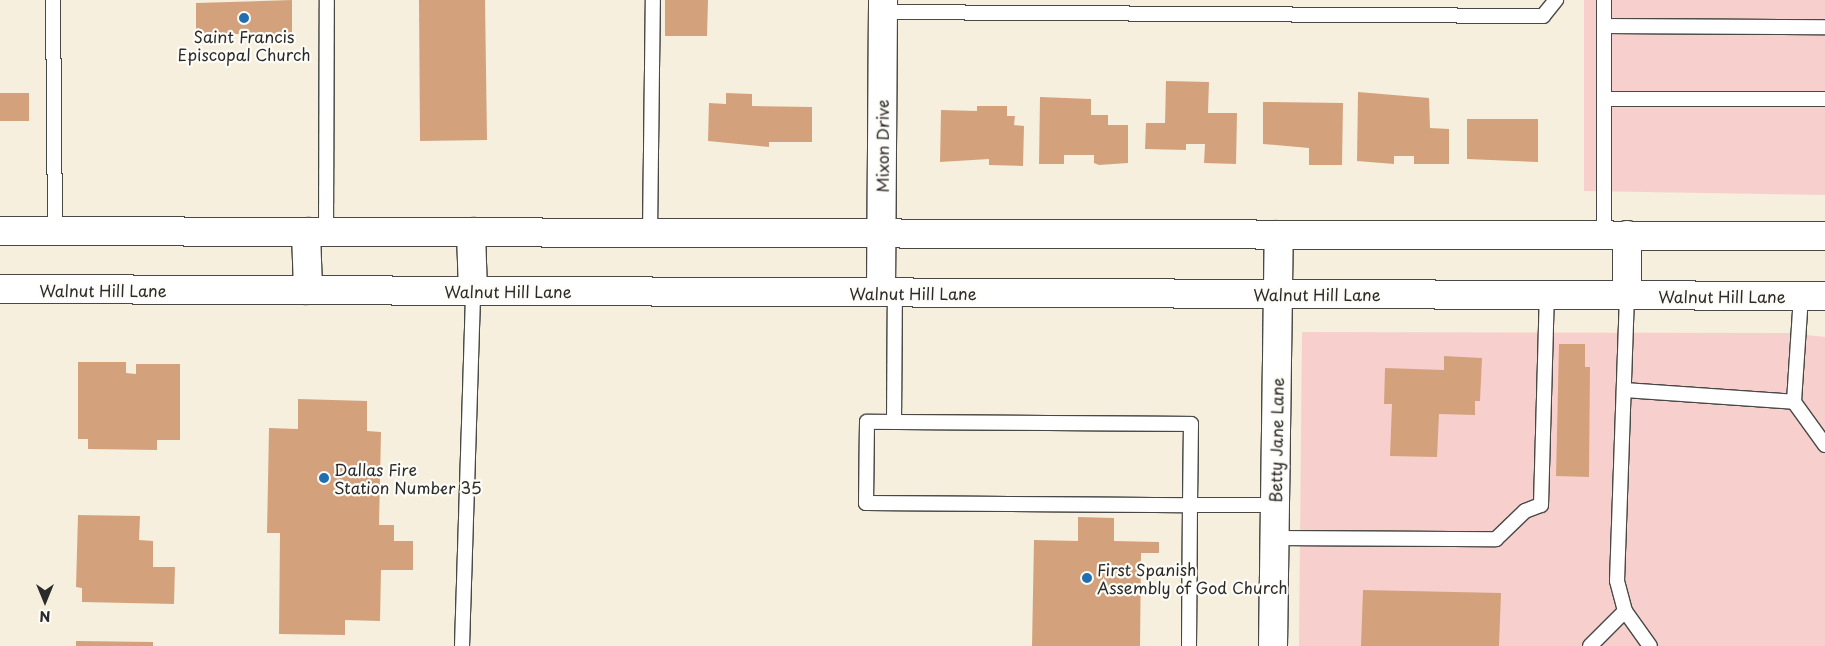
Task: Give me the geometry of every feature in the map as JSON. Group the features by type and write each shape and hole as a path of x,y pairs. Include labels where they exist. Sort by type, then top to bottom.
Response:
{"main road":[{"name":"Mixon Drive","path":"883,6 882,234 888,292"},
{"path":"0,231 1825,236"},
{"path":"308,290 316,232"},
{"path":"471,232 473,291"},
{"name":"Betty Jane Lane","path":"1274,646 1279,234"},
{"path":"1615,236 1627,295"},
{"name":"Walnut Hill Lane","path":"0,289 1813,296"}],"lane":[{"path":"53,0 55,231"},
{"path":"316,232 327,0"},
{"path":"650,232 653,0"},
{"path":"883,6 1543,16 1556,0"},
{"path":"1604,0 1604,99 1615,236"},
{"path":"1604,26 1825,27"},
{"path":"1604,99 1825,99"},
{"path":"462,646 473,291"},
{"path":"888,292 894,422"},
{"path":"1275,538 1496,539 1525,511 1541,505 1547,295"},
{"path":"1627,295 1617,581 1625,611 1650,646"},
{"path":"1813,296 1794,402 1825,445"},
{"path":"1624,390 1794,402"},
{"path":"1189,646 1190,505 1190,424 867,422 866,503 1190,505 1275,505"},
{"path":"1590,646 1625,611"}],"shaded area":[{"path":"1584,0 1825,0 1825,195 1584,191"},
{"path":"1302,332 1789,333 1825,337 1825,646 1299,646"}],"building":[{"name":"Saint Francis Episcopal Church","path":"292,0 292,34 196,34 196,3"},
{"path":"419,0 485,0 487,140 420,141"},
{"path":"665,0 708,0 707,36 665,36"},
{"path":"1166,81 1209,82 1208,113 1237,113 1236,164 1204,163 1205,144 1186,144 1186,150 1145,149 1146,123 1165,123"},
{"path":"1358,92 1429,98 1430,128 1449,129 1449,164 1414,164 1414,156 1394,156 1394,164 1357,161"},
{"path":"0,93 29,93 29,121 0,121"},
{"path":"726,93 752,94 752,106 812,107 812,142 769,142 769,147 708,141 709,103 726,104"},
{"path":"1040,97 1091,99 1091,115 1108,115 1108,125 1128,125 1128,163 1099,165 1094,163 1094,155 1064,155 1064,164 1039,164"},
{"path":"1263,102 1343,103 1342,165 1309,165 1309,148 1263,144"},
{"path":"977,106 1007,106 1007,116 1015,116 1014,125 1024,126 1023,166 989,165 989,159 940,162 941,110 977,111"},
{"path":"1467,119 1538,119 1538,162 1467,159"},
{"path":"1559,344 1585,344 1585,367 1590,367 1589,477 1556,476"},
{"path":"1444,356 1482,358 1480,401 1475,401 1475,415 1439,414 1437,457 1390,456 1392,404 1384,404 1385,368 1444,370"},
{"path":"78,362 126,362 126,373 136,374 136,364 180,364 180,440 157,440 157,450 88,449 88,439 78,439"},
{"name":"Dallas Fire Station Number 35","path":"298,399 367,401 367,431 381,432 379,525 394,525 394,541 413,541 413,570 381,570 380,621 345,620 345,635 279,634 280,533 267,533 269,428 298,429"},
{"path":"78,515 140,516 139,540 153,541 153,567 175,567 174,604 82,602 82,588 76,587"},
{"name":"First Spanish Assembly of God Church","path":"1078,517 1114,518 1114,541 1159,542 1159,553 1141,553 1140,646 1032,646 1034,540 1078,541"},
{"path":"1363,590 1501,593 1499,646 1361,646"},
{"path":"76,641 153,642 153,646 76,646"}],"place":[{"name":"Saint Francis Episcopal Church","path":"244,18"},
{"name":"Dallas Fire Station Number 35","path":"324,478"},
{"name":"First Spanish Assembly of God Church","path":"1087,578"}]}
